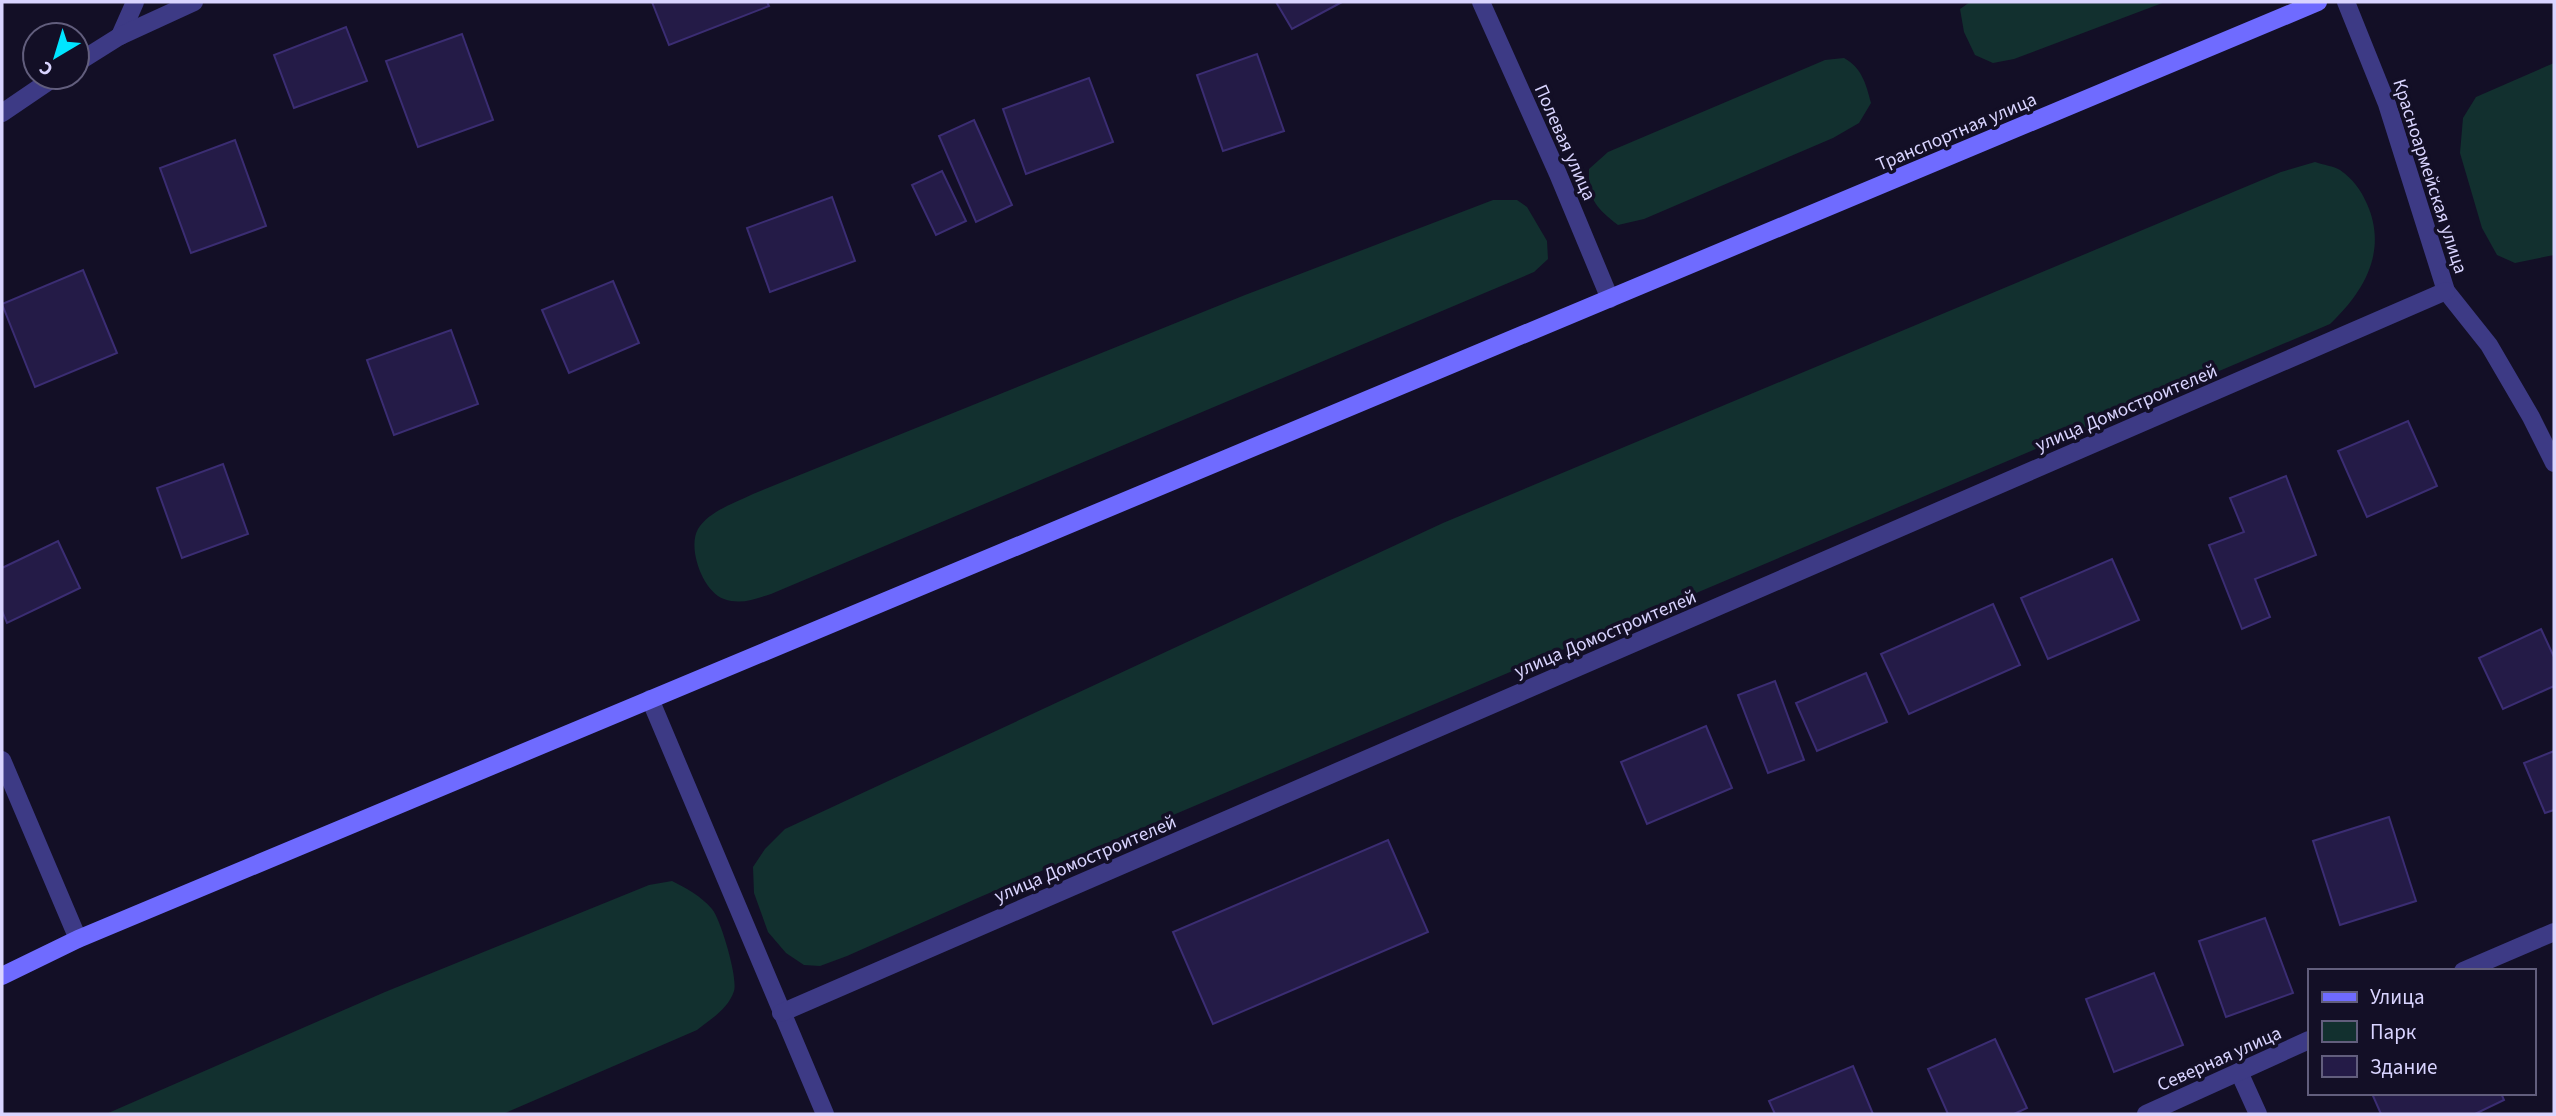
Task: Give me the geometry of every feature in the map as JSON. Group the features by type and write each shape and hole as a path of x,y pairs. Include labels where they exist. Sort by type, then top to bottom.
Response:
{"main road":[{"name":"Транспортная улица","path":"2,976 78,939 2318,2"}],"street":[{"path":"120,36 135,2"},
{"path":"91,54 120,36 194,2"},
{"name":"Полевая улица","path":"1481,2 1558,174 1610,299"},
{"name":"Красноармейская улица","path":"2346,2 2387,104 2446,291 2490,345 2554,463"},
{"path":"2,113 34,91"},
{"name":"улица Домостроителей","path":"781,1013 2446,291"},
{"path":"650,699 825,1114"},
{"path":"2,760 78,939"},
{"path":"2468,969 2554,932"},
{"name":"Северная улица","path":"2146,1114 2308,1040"},
{"path":"2239,1072 2258,1114"}],"green space":[{"path":"1970,2 2165,2 2014,59 1993,63 1975,55 1964,32 1960,9"},
{"path":"1844,58 1859,72 1871,103 1859,123 1833,138 1644,219 1618,225 1594,202 1589,169 1608,152 1825,60"},
{"path":"2554,63 2554,255 2515,263 2497,255 2482,228 2460,153 2463,118 2476,97"},
{"path":"2315,162 2335,167 2356,185 2367,204 2375,238 2369,270 2362,284 2330,324 980,897 847,956 820,966 804,965 786,953 768,932 754,893 753,867 765,849 785,829 1443,523 2281,172"},
{"path":"1493,200 1517,200 1527,207 1547,241 1548,259 1534,272 771,594 748,601 730,601 716,595 704,579 696,558 695,537 698,529 709,517 731,504 1245,295"},
{"path":"672,881 698,896 716,915 734,974 734,991 728,1003 697,1030 503,1114 106,1114 385,992 649,885"}],"building":[{"path":"652,2 767,2 769,6 669,45"},
{"path":"1276,2 1342,2 1292,29"},
{"path":"346,27 367,81 294,108 274,55"},
{"path":"462,34 493,120 418,147 386,61"},
{"path":"1257,54 1284,131 1223,151 1197,75"},
{"path":"1089,78 1113,142 1026,174 1003,109"},
{"path":"974,120 1012,205 976,222 939,136"},
{"path":"235,140 266,226 191,253 160,168"},
{"path":"942,171 966,221 936,235 912,185"},
{"path":"832,197 855,261 770,292 747,228"},
{"path":"83,270 117,353 35,387 2,304"},
{"path":"613,281 639,343 569,373 542,310"},
{"path":"451,330 478,404 394,435 367,360"},
{"path":"2408,421 2437,486 2367,517 2338,451"},
{"path":"223,464 248,534 182,558 157,488"},
{"path":"2286,476 2316,555 2255,579 2270,617 2242,629 2209,545 2244,532 2230,498"},
{"path":"58,541 80,588 7,623 2,611 2,568"},
{"path":"2112,559 2139,620 2048,659 2021,598"},
{"path":"1993,604 2020,665 1909,714 1881,654"},
{"path":"2541,629 2554,657 2554,686 2503,709 2479,658"},
{"path":"1866,673 1887,722 1817,751 1796,703"},
{"path":"1775,681 1804,760 1768,773 1738,695"},
{"path":"1706,726 1732,788 1647,824 1621,762"},
{"path":"2554,751 2554,810 2545,813 2524,763"},
{"path":"2389,817 2416,901 2340,925 2313,841"},
{"path":"1388,840 1428,932 1213,1024 1173,932"},
{"path":"2265,918 2293,993 2226,1017 2199,941"},
{"path":"2154,973 2183,1045 2114,1072 2086,999"},
{"path":"1995,1039 2027,1108 2014,1114 1948,1114 1928,1069"},
{"path":"1853,1066 1873,1114 1775,1114 1769,1101"},
{"path":"2502,1095 2504,1100 2475,1114 2381,1114 2373,1096"}]}
